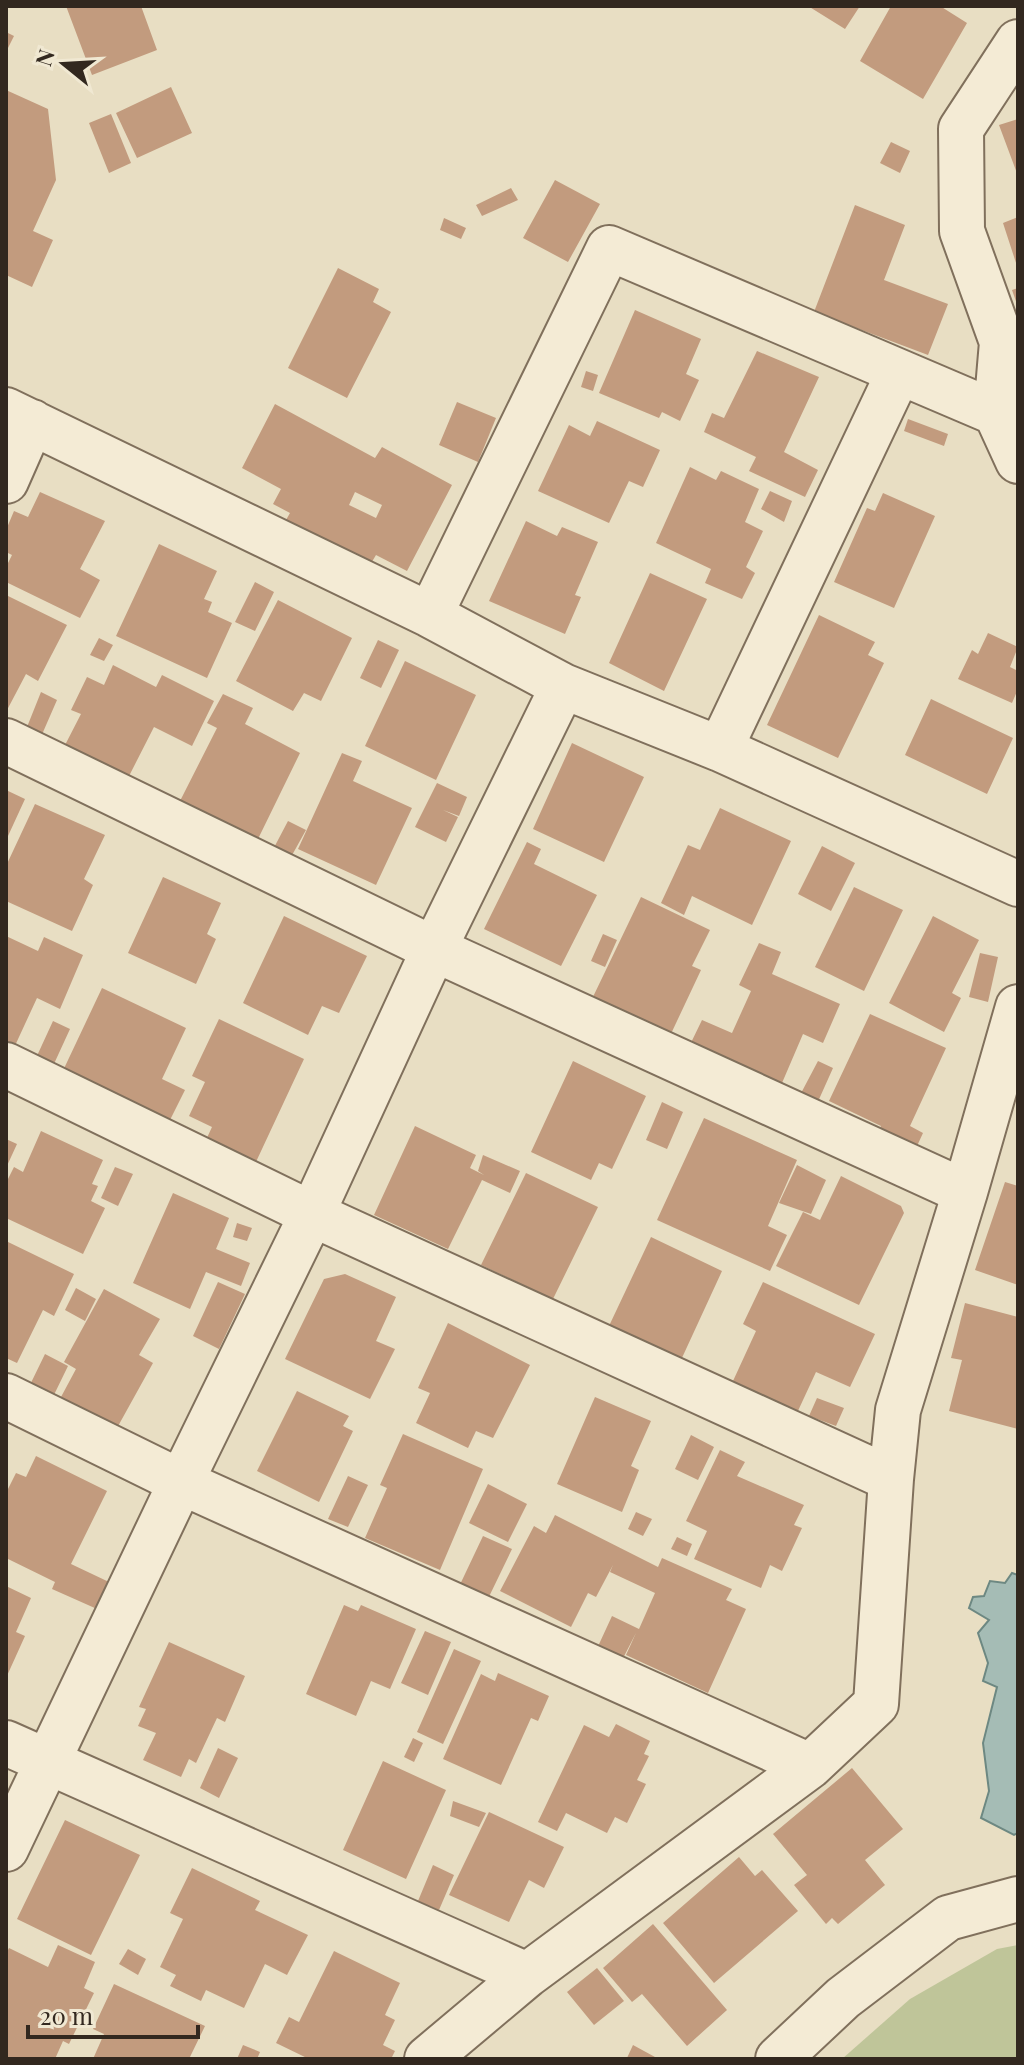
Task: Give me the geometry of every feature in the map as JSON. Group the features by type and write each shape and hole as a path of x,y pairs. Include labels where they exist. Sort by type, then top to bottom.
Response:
{"street":[{"path":"1018,42 961,129 962,231 1002,342 996,413 1018,461"},
{"path":"430,615 609,248 996,413"},
{"path":"720,749 899,372"},
{"path":"6,481 19,416 430,615 563,686 720,749 1018,884"},
{"path":"6,1849 312,1214 434,949 563,686"},
{"path":"6,741 434,949 965,1192"},
{"path":"427,2059 527,1975 810,1766 876,1704 898,1410 1018,1007"},
{"path":"6,1065 312,1214 891,1479"},
{"path":"6,1396 181,1482 810,1766"},
{"path":"6,1743 527,1975"},
{"path":"778,2059 843,1998 948,1918 1018,1899"}],"green space":[{"path":"1018,1945 1018,2059 842,2059 910,1999 997,1949"}],"water":[{"path":"1012,1573 1018,1575 1018,1833 1014,1835 981,1818 989,1791 983,1743 997,1687 983,1681 988,1663 978,1633 989,1620 969,1608 973,1597 984,1596 990,1581 1005,1583"}],"building":[{"path":"66,6 141,6 157,50 92,75"},
{"path":"808,6 860,6 845,29"},
{"path":"891,6 940,6 967,23 923,99 860,61"},
{"path":"6,32 14,36 6,52"},
{"path":"171,87 192,133 137,158 116,113"},
{"path":"6,90 48,109 56,180 33,231 53,240 32,287 6,275"},
{"path":"111,114 131,163 109,173 89,123"},
{"path":"1018,119 1018,176 999,125"},
{"path":"891,142 910,151 900,173 880,163"},
{"path":"555,180 600,204 568,262 523,238"},
{"path":"511,188 518,200 482,216 476,205"},
{"path":"855,205 905,225 884,280 948,304 928,355 814,312"},
{"path":"1018,217 1018,266 1017,266 1003,223"},
{"path":"444,218 466,228 461,239 440,230"},
{"path":"338,268 379,289 373,302 391,312 347,398 288,368"},
{"path":"1018,288 1018,307 1012,290"},
{"path":"635,310 701,339 686,374 699,380 680,421 662,412 659,418 599,393"},
{"path":"757,351 819,377 784,452 818,470 805,497 749,471 756,457 704,432 712,413 724,418"},
{"path":"586,371 598,375 593,391 581,387"},
{"path":"457,402 496,418 478,462 439,445"},
{"path":"275,404 375,458 382,447 452,485 407,571 376,555 370,565 286,520 290,513 273,504 281,489 242,468","holes":["355,492 382,505 376,518 349,505"]},
{"path":"908,419 948,434 944,446 904,431"},
{"path":"597,421 660,450 643,487 629,481 609,523 538,491 569,425 590,436"},
{"path":"690,467 716,480 721,471 759,489 745,522 763,531 746,567 755,573 742,599 705,583 711,569 656,543"},
{"path":"770,491 792,501 784,522 761,509"},
{"path":"40,492 105,521 80,569 100,580 80,618 6,582 6,567 12,555 6,552 6,530 14,511 28,517"},
{"path":"883,493 935,516 894,608 834,582 867,508 875,511"},
{"path":"526,521 557,536 562,527 598,542 575,595 581,597 565,634 489,601"},
{"path":"159,544 217,571 204,599 212,602 208,612 232,623 207,678 116,636"},
{"path":"650,573 707,599 664,691 609,663"},
{"path":"255,582 274,592 255,631 235,622"},
{"path":"6,595 67,625 38,681 26,674 6,712"},
{"path":"278,600 352,638 321,701 304,693 293,711 236,681"},
{"path":"819,615 875,642 868,655 884,663 838,758 767,725"},
{"path":"988,633 1018,647 1010,667 1018,671 1018,689 1012,703 958,679 972,650 978,654"},
{"path":"99,638 113,645 104,661 90,655"},
{"path":"378,640 399,650 381,688 360,678"},
{"path":"405,661 476,695 436,780 365,746"},
{"path":"113,665 156,687 162,675 214,701 192,746 154,727 128,778 64,747 81,714 71,710 87,677 104,685"},
{"path":"41,692 57,700 40,739 25,732"},
{"path":"223,694 253,708 245,724 300,753 258,839 180,801 217,728 207,723"},
{"path":"931,699 1013,738 987,794 905,755"},
{"path":"572,743 644,777 604,862 533,829"},
{"path":"342,753 362,761 353,781 412,808 376,885 298,849"},
{"path":"437,783 467,797 459,816 443,810 458,817 446,842 415,827"},
{"path":"6,790 25,799 8,836 6,835"},
{"path":"35,804 105,835 84,879 93,885 72,931 6,901 6,866"},
{"path":"720,808 791,841 752,925 692,896 684,915 661,903 688,845 700,850"},
{"path":"288,821 306,830 286,866 268,859"},
{"path":"527,842 541,849 534,864 597,895 561,966 484,929"},
{"path":"822,846 855,863 831,911 798,894"},
{"path":"163,877 221,903 207,934 216,939 196,984 128,953"},
{"path":"854,887 903,910 864,991 815,967"},
{"path":"641,897 710,930 692,966 701,970 669,1038 591,1001"},
{"path":"284,916 367,956 339,1013 322,1006 308,1035 243,1003"},
{"path":"933,916 979,940 952,993 961,998 944,1032 889,1003"},
{"path":"603,934 617,940 605,967 591,961"},
{"path":"6,936 38,951 44,937 83,955 60,1009 37,998 13,1050 6,1046"},
{"path":"759,943 781,952 772,974 840,1004 823,1043 803,1034 782,1083 721,1055 716,1067 686,1053 702,1020 732,1033 751,991 739,985"},
{"path":"980,953 998,957 988,1002 969,997"},
{"path":"102,988 186,1028 162,1079 185,1090 166,1128 60,1077"},
{"path":"870,1014 946,1048 910,1126 923,1133 911,1159 874,1142 881,1126 829,1101"},
{"path":"219,1019 304,1059 255,1164 206,1140 212,1127 189,1116 205,1082 192,1076"},
{"path":"53,1021 70,1029 53,1066 36,1058"},
{"path":"573,1061 646,1096 612,1169 599,1163 591,1180 531,1152"},
{"path":"818,1061 833,1068 816,1106 799,1097"},
{"path":"662,1102 683,1112 667,1149 646,1140"},
{"path":"704,1118 797,1160 768,1226 787,1235 770,1271 657,1220"},
{"path":"415,1126 476,1155 470,1168 484,1175 478,1171 483,1155 520,1171 510,1193 482,1180 448,1249 374,1215"},
{"path":"41,1131 103,1160 92,1184 98,1186 91,1201 105,1208 83,1254 6,1218 6,1183 14,1167 23,1172"},
{"path":"6,1139 17,1144 6,1168"},
{"path":"797,1165 826,1180 811,1214 779,1203"},
{"path":"115,1167 133,1174 118,1206 101,1198"},
{"path":"526,1173 598,1207 553,1299 481,1265"},
{"path":"841,1176 901,1206 904,1213 859,1305 776,1266 803,1212 820,1220"},
{"path":"1005,1182 1018,1186 1018,1285 975,1270"},
{"path":"173,1193 229,1218 216,1249 250,1263 241,1286 206,1272 190,1309 133,1283"},
{"path":"237,1223 252,1228 247,1241 233,1237"},
{"path":"651,1237 722,1271 681,1360 609,1326"},
{"path":"6,1241 74,1274 54,1316 43,1310 17,1363 6,1358"},
{"path":"345,1274 396,1297 376,1341 395,1349 370,1399 285,1359 324,1279"},
{"path":"218,1282 245,1294 219,1349 193,1336"},
{"path":"763,1282 875,1334 850,1387 816,1372 797,1413 733,1381 756,1331 743,1324"},
{"path":"76,1288 96,1299 85,1321 65,1310"},
{"path":"104,1289 160,1319 139,1355 153,1363 117,1428 61,1397 76,1369 64,1362"},
{"path":"965,1303 1018,1317 1018,1429 949,1411 962,1360 951,1358"},
{"path":"448,1323 530,1365 493,1438 476,1431 468,1448 416,1423 430,1393 418,1388"},
{"path":"45,1354 68,1366 50,1403 27,1391"},
{"path":"297,1391 349,1416 343,1426 353,1431 319,1502 257,1471"},
{"path":"595,1397 651,1421 631,1466 639,1470 622,1512 557,1484"},
{"path":"817,1398 844,1408 836,1426 809,1416"},
{"path":"403,1434 483,1469 440,1570 365,1538 387,1488 380,1485"},
{"path":"691,1435 714,1447 698,1480 675,1469"},
{"path":"720,1450 745,1462 737,1476 804,1505 794,1525 802,1528 782,1571 770,1565 761,1588 694,1559 707,1531 686,1521"},
{"path":"36,1456 107,1491 71,1564 109,1582 97,1609 52,1589 55,1582 6,1558 6,1493 16,1473 26,1477"},
{"path":"348,1476 368,1485 348,1527 328,1519"},
{"path":"488,1484 527,1504 508,1542 469,1523"},
{"path":"636,1512 652,1519 643,1536 628,1529"},
{"path":"555,1515 658,1567 662,1558 732,1589 726,1600 746,1609 708,1693 626,1655 636,1633 619,1666 594,1655 612,1616 639,1629 655,1593 610,1572 613,1565 596,1597 588,1593 571,1627 500,1591 534,1526 546,1533"},
{"path":"483,1536 512,1549 484,1607 456,1593"},
{"path":"677,1537 692,1544 687,1556 671,1549"},
{"path":"6,1586 31,1598 16,1632 25,1636 6,1678"},
{"path":"344,1605 358,1611 361,1605 416,1629 390,1689 371,1681 356,1716 306,1694"},
{"path":"425,1631 451,1642 428,1695 401,1683"},
{"path":"169,1642 245,1676 225,1722 217,1718 196,1763 189,1759 181,1777 143,1760 156,1733 138,1726 146,1709 139,1707"},
{"path":"454,1649 481,1661 443,1744 417,1732"},
{"path":"498,1673 549,1696 538,1721 531,1718 501,1785 443,1759 481,1674 495,1681"},
{"path":"616,1724 650,1741 644,1754 649,1756 637,1780 646,1784 627,1823 615,1817 607,1833 566,1813 557,1831 538,1822 584,1725 609,1737"},
{"path":"413,1738 423,1743 414,1762 404,1757"},
{"path":"218,1748 238,1758 219,1798 200,1788"},
{"path":"383,1761 446,1790 406,1879 343,1850"},
{"path":"852,1768 903,1829 865,1860 885,1885 838,1924 832,1918 826,1924 794,1885 807,1875 773,1834"},
{"path":"453,1801 486,1813 479,1827 450,1816"},
{"path":"489,1812 564,1847 544,1888 529,1880 509,1922 449,1895"},
{"path":"65,1820 140,1855 91,1955 17,1919"},
{"path":"739,1857 755,1876 762,1870 798,1911 714,1983 663,1923"},
{"path":"433,1865 454,1875 439,1910 418,1901"},
{"path":"192,1868 260,1901 255,1910 308,1935 287,1975 265,1964 244,2008 206,1990 201,2001 170,1986 176,1975 160,1967 183,1919 170,1913"},
{"path":"653,1924 727,2010 687,2046 642,1994 632,2002 603,1968"},
{"path":"58,1945 95,1962 84,1988 94,1993 69,2044 63,2041 55,2059 6,2059 6,1954 9,1948 48,1967"},
{"path":"128,1949 146,1959 138,1975 119,1964"},
{"path":"334,1951 400,1983 385,2015 395,2020 383,2045 395,2051 391,2059 309,2059 276,2043 289,2017 299,2022"},
{"path":"597,1968 624,2001 594,2025 567,1992"},
{"path":"114,1984 205,2026 189,2059 93,2059 104,2034 93,2029"},
{"path":"243,2045 260,2052 257,2059 237,2059"},
{"path":"633,2045 655,2057 654,2059 627,2058"}]}
